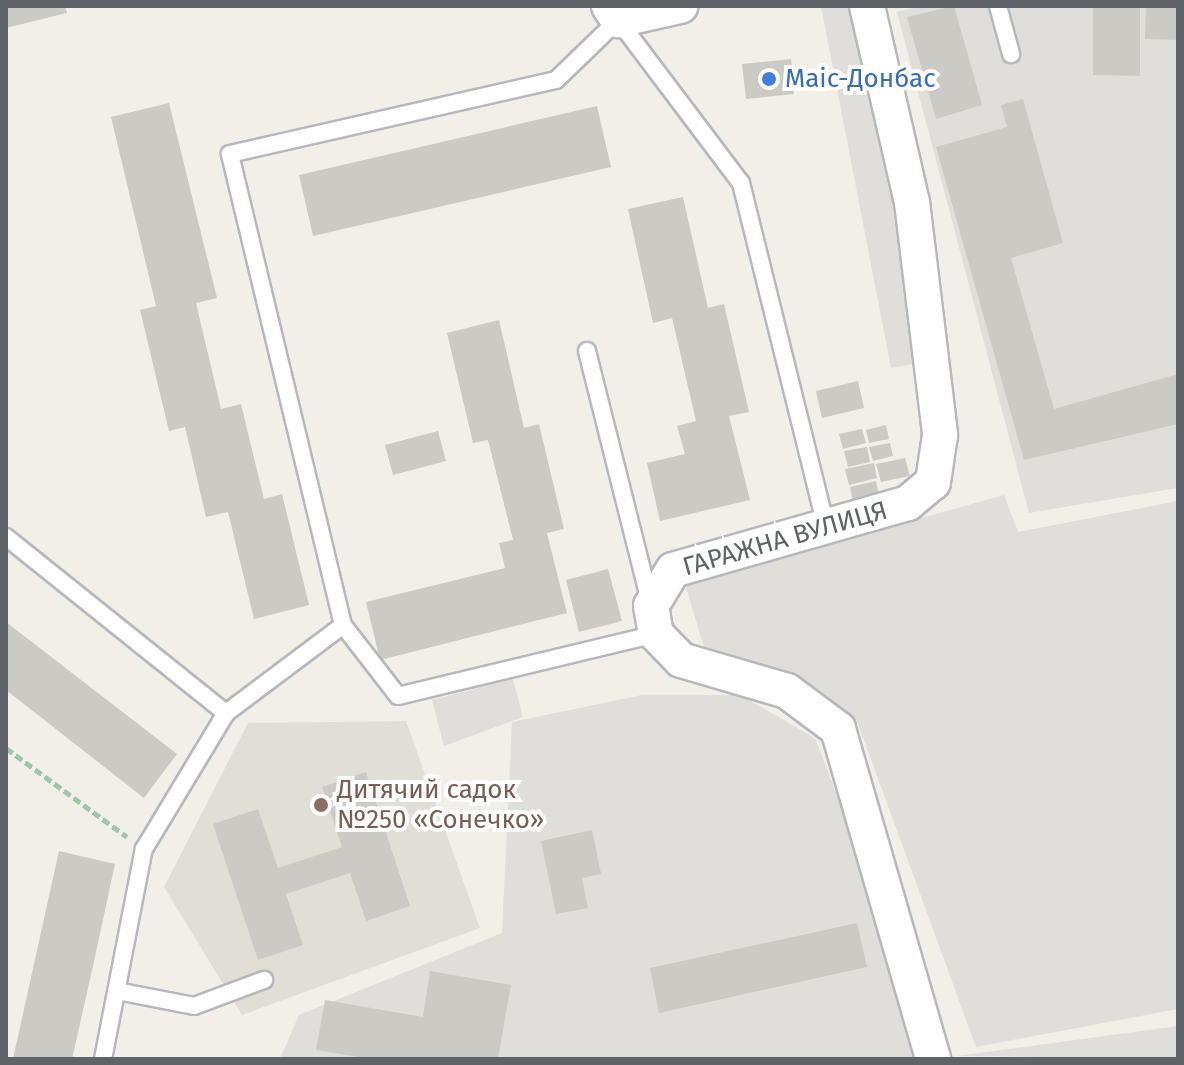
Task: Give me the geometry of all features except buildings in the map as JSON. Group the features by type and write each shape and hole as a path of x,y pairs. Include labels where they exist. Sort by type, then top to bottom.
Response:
{"street":[{"path":"613,13 680,6"},
{"name":"ГАРАЖНА ВУЛИЦЯ","path":"654,620 673,570 908,503 933,482 940,435 912,202 867,6"},
{"path":"654,620 681,660 787,691 838,729 933,1059"}],"lane":[{"path":"998,6 1011,54"},
{"path":"587,351 654,620 398,696 343,625 230,154 556,80 613,13 741,183 826,526"},
{"path":"6,537 226,713"},
{"path":"103,1059 144,849 226,713 343,625"},
{"path":"117,991 194,1006 264,980"}],"path":[{"path":"6,748 144,849"}],"shaded area":[{"path":"821,6 856,6 924,362 891,368"},
{"path":"921,6 1178,6 1178,488 1029,513 897,12"},
{"path":"1004,495 1018,532 1178,501 1178,1009 976,1047 857,721 706,654 685,584"},
{"path":"513,679 523,717 444,746 432,700"},
{"path":"642,695 740,695 815,738 868,875 918,1059 280,1059 299,1015 502,933 512,722"},
{"name":"Дитячий садок №250 «Сонечко»","path":"406,721 480,928 242,1015 164,887 248,723"},
{"path":"1178,1026 1178,1059 957,1056"}],"place":[{"name":"Маіс-Донбас","path":"769,79"},
{"name":"Дитячий садок №250 «Сонечко»","path":"321,805"}]}
